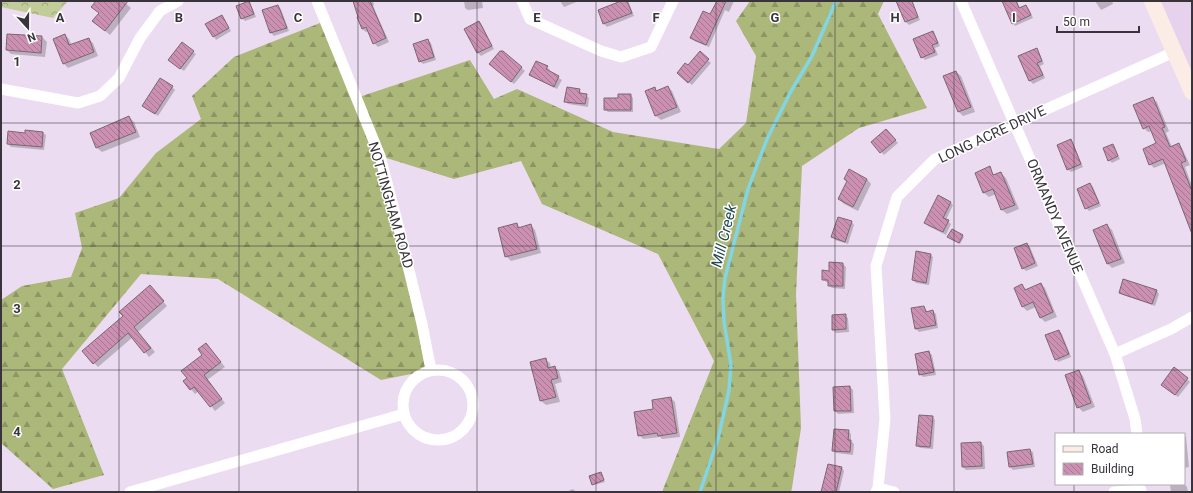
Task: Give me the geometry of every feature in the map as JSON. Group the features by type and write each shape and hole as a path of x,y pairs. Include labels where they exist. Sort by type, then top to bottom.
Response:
{"street":[{"path":"1,89 78,103 100,96 118,78 140,38 160,11 178,1"},
{"name":"NOTTINGHAM ROAD","path":"316,1 380,156 420,316 431,370"},
{"path":"522,1 530,20 601,51 621,58 651,47 673,1"},
{"name":"ORMANDY AVENUE","path":"961,1 1115,354 1136,419 1137,433"},
{"path":"1152,1 1192,92"},
{"name":"LONG ACRE DRIVE","path":"877,490 885,419 876,266 898,197 935,159 1174,52"},
{"path":"1115,354 1171,329 1192,317"},
{"path":"440,369 451,372 467,384 474,401 470,421 458,434 440,440 422,436 412,429 404,414 403,397 416,377 431,370 440,369"},
{"path":"130,492 404,414"},
{"path":"1114,492 1141,489"},
{"path":"877,490 894,492"}],"shaded area":[{"path":"1152,1 1192,1 1192,89"}],"green space":[{"path":"1,1 68,1 53,18 1,7"},
{"path":"750,1 884,1 878,14 927,108 859,128 802,166 796,294 801,428 791,492 662,492 714,361 658,254 542,204 521,161 454,179 380,156 431,370 381,380 218,279 141,274 62,369 104,475 53,489 1,443 1,300 22,286 71,277 82,248 75,213 119,198 156,153 201,119 192,96 234,57 325,21 356,98 470,60 494,99 517,89 613,132 719,149 746,123 756,56 736,21"}],"building":[{"path":"96,1 128,1 105,31 92,21 99,13 91,7"},
{"path":"249,1 254,14 241,19 236,6"},
{"path":"353,1 370,1 386,38 373,44 366,27 362,29"},
{"path":"621,1 627,1 632,13 603,24 598,10"},
{"path":"717,1 726,1 706,45 690,38 703,11 710,14"},
{"path":"896,1 912,1 918,17 905,22"},
{"path":"1002,1 1016,1 1019,8 1026,5 1031,15 1012,24"},
{"path":"278,5 287,28 270,33 262,10"},
{"path":"222,15 229,28 213,37 205,24"},
{"path":"479,21 492,46 477,53 464,29"},
{"path":"933,31 938,43 932,45 935,52 921,58 913,39"},
{"path":"7,34 42,36 41,53 6,50"},
{"path":"65,34 69,45 89,38 94,52 63,64 53,39"},
{"path":"428,39 434,57 419,62 413,44"},
{"path":"182,42 194,51 180,69 168,60"},
{"path":"1037,48 1042,61 1037,63 1043,75 1029,81 1018,56"},
{"path":"500,51 503,51 522,67 511,82 489,64"},
{"path":"700,51 709,59 688,83 677,73 685,63 688,65"},
{"path":"536,61 548,66 546,69 559,76 554,87 529,75"},
{"path":"956,71 971,107 958,112 943,76"},
{"path":"160,78 173,86 155,114 142,106"},
{"path":"668,86 677,107 655,116 645,91 655,87 656,91"},
{"path":"567,87 580,89 579,93 587,94 585,104 564,102"},
{"path":"618,94 631,94 631,110 604,110 604,98 618,98"},
{"path":"1153,97 1165,127 1162,128 1170,147 1179,143 1186,161 1181,163 1192,191 1192,234 1163,159 1149,165 1143,149 1156,143 1149,126 1143,129 1133,105"},
{"path":"129,116 136,132 96,148 90,133"},
{"path":"886,129 896,140 880,153 871,142"},
{"path":"25,130 43,132 42,147 7,144 8,131 25,133"},
{"path":"1071,139 1081,164 1067,170 1057,145"},
{"path":"1113,144 1118,156 1108,161 1103,148"},
{"path":"990,166 993,175 1001,172 1015,205 1001,210 993,189 983,193 975,173"},
{"path":"849,169 867,179 853,207 838,199 847,181 844,179"},
{"path":"1090,183 1099,203 1085,209 1077,189"},
{"path":"938,195 951,202 943,218 949,220 943,232 924,223"},
{"path":"838,217 852,221 845,242 831,237"},
{"path":"517,223 518,228 531,224 537,249 505,257 498,228"},
{"path":"1107,224 1121,259 1107,264 1093,230"},
{"path":"952,229 963,235 959,243 947,237"},
{"path":"1027,243 1035,263 1022,269 1014,248"},
{"path":"916,251 931,254 926,283 912,280"},
{"path":"829,262 843,263 843,286 828,286 828,280 822,280 822,270 829,271"},
{"path":"1123,279 1157,290 1152,304 1119,293"},
{"path":"1041,283 1053,312 1040,318 1033,302 1022,307 1014,288 1022,284 1025,290"},
{"path":"150,285 164,301 134,327 151,348 144,353 128,333 93,364 82,351 123,316 119,312"},
{"path":"924,306 926,312 933,310 936,325 915,329 911,308"},
{"path":"846,314 846,329 832,330 832,315"},
{"path":"1059,330 1069,354 1055,360 1045,335"},
{"path":"206,343 221,362 204,375 222,399 210,407 194,387 190,390 183,381 187,378 181,371 202,355 198,349"},
{"path":"929,351 934,372 919,375 915,354"},
{"path":"546,358 548,368 555,366 558,378 551,380 556,397 540,401 530,362"},
{"path":"1174,367 1188,378 1175,395 1161,385"},
{"path":"1079,370 1091,403 1077,408 1065,375"},
{"path":"850,386 851,411 834,411 833,387"},
{"path":"671,397 677,433 658,436 657,433 638,436 634,412 653,409 652,400"},
{"path":"919,415 933,416 930,447 916,446"},
{"path":"834,429 849,430 848,440 851,440 850,452 832,451"},
{"path":"981,442 982,466 962,467 961,443"},
{"path":"1030,449 1033,464 1009,467 1007,452"},
{"path":"828,464 842,467 836,492 821,492"},
{"path":"601,472 604,480 592,485 589,476"}],"waterway":[{"name":"Mill Creek","path":"700,492 718,439 729,390 731,365 724,322 723,298 725,278 748,189 767,139 790,93 812,56 836,1"}]}
